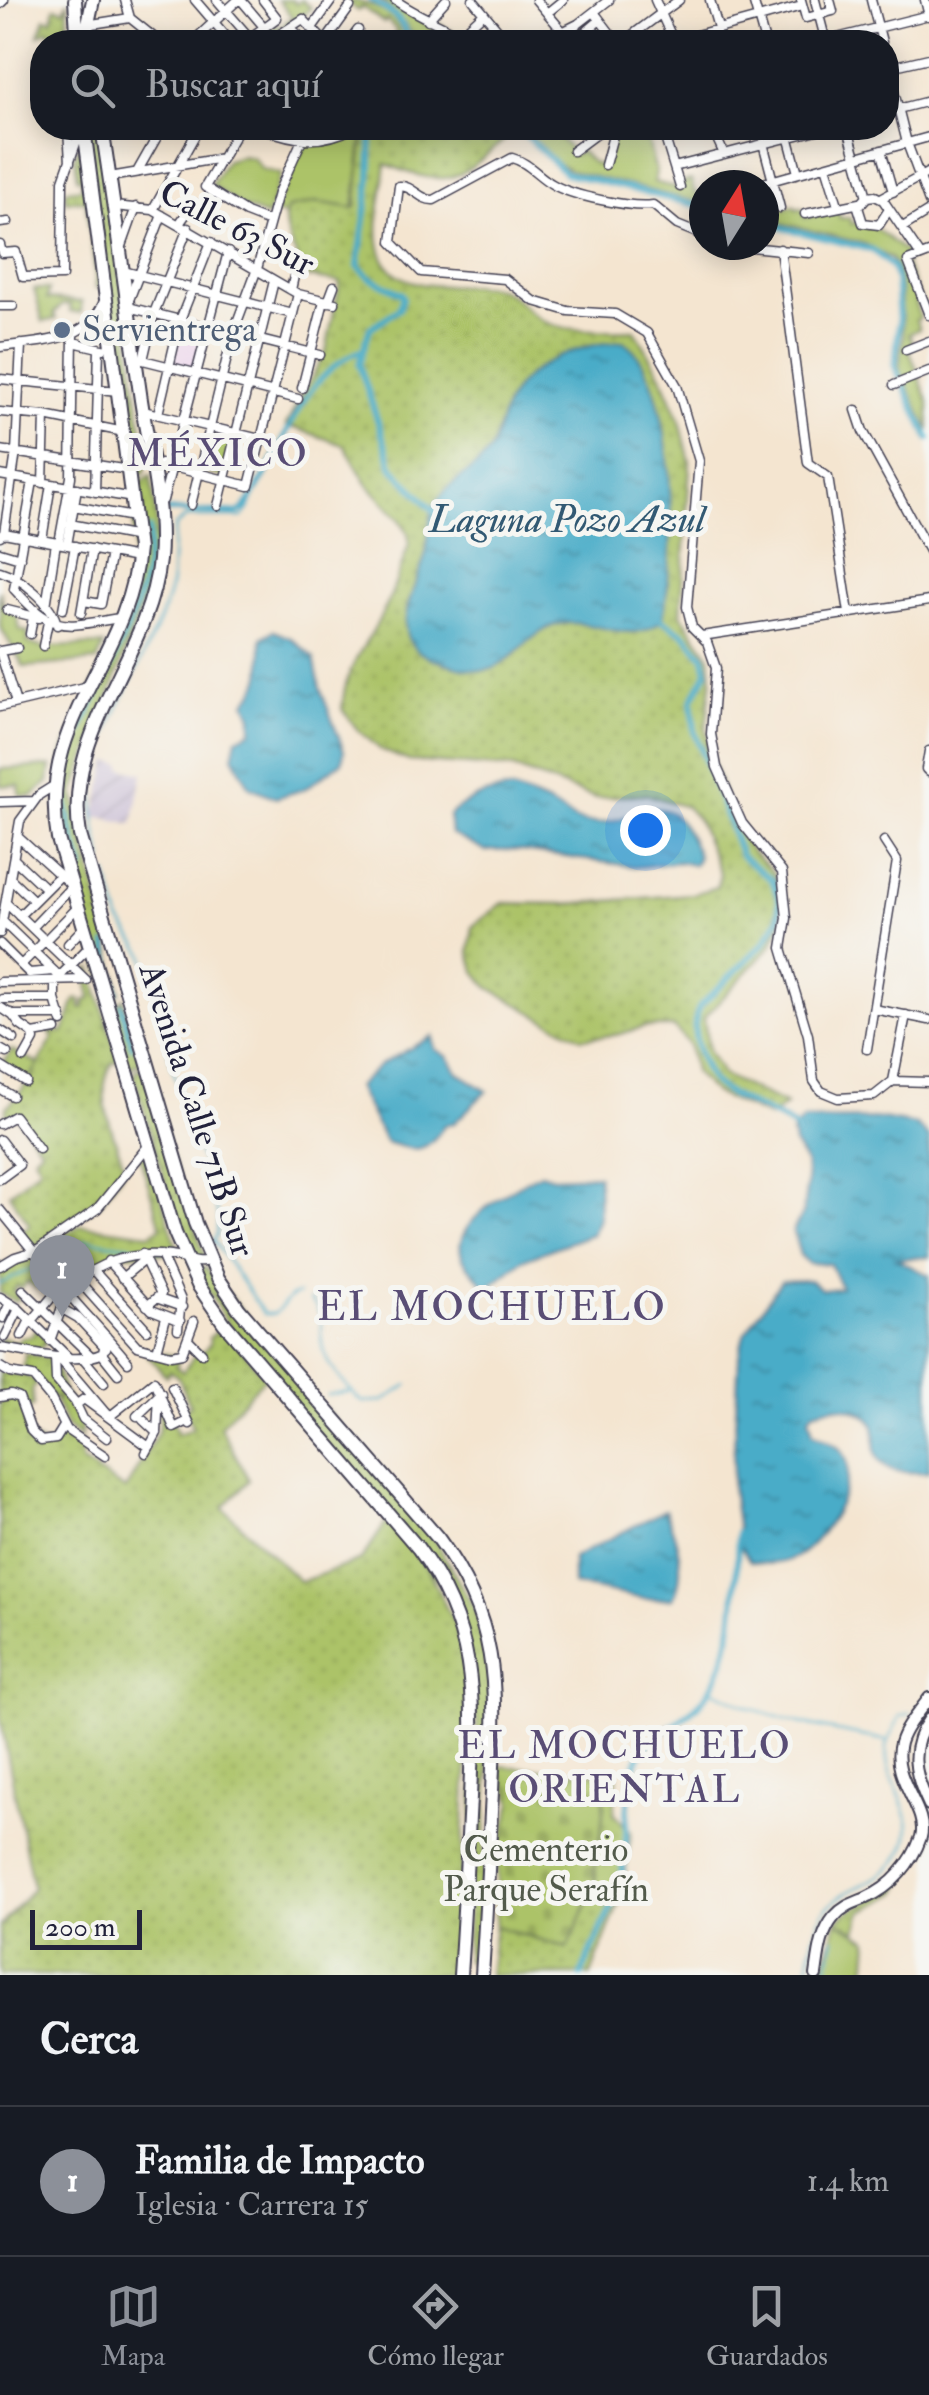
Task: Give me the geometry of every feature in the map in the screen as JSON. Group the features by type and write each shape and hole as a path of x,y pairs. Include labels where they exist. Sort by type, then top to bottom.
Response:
{"highway":[{"path":"74,0 77,30"},
{"path":"73,30 74,0"},
{"path":"87,30 94,0"},
{"path":"92,30 94,0"},
{"name":"Avenida Calle 71B Sur","path":"83,140 106,350 118,392 138,537 131,592 62,744 55,785 57,832 90,946 92,977 136,1100 185,1260 224,1323 431,1564 455,1609 466,1644 474,1711 460,1975"},
{"name":"Avenida Calle 71B Sur","path":"106,140 158,514 159,557 149,606 87,744 79,771 78,814 90,869 194,1223 210,1262 239,1309 449,1552 470,1591 490,1646 496,1704 482,1975"},
{"path":"129,465 135,475 144,477 150,452"},
{"path":"92,977 117,1001 122,992 119,968"},
{"path":"136,1100 132,1074 138,1066 145,1070 157,1097"},
{"path":"462,1938 464,1962 473,1968 479,1962 484,1932"}],"main road":[{"path":"816,1975 823,1937 832,1919 846,1906 889,1885 907,1864 922,1836 922,1820 902,1780 898,1756 906,1730 929,1698"},
{"path":"927,1798 914,1756 916,1742 929,1720"}],"street":[{"path":"124,0 130,18 145,30"},
{"path":"195,0 221,30"},
{"path":"217,0 240,30"},
{"path":"203,30 239,0 264,28"},
{"path":"261,30 277,18 262,0"},
{"path":"292,29 303,19 312,28 332,0"},
{"path":"395,0 451,30"},
{"path":"406,8 414,0"},
{"path":"428,20 446,0"},
{"path":"474,0 498,30"},
{"path":"536,0 561,30"},
{"path":"547,13 563,0"},
{"path":"585,30 609,0"},
{"path":"654,0 667,30"},
{"path":"637,30 679,0"},
{"path":"710,0 718,28"},
{"path":"754,0 762,30"},
{"path":"817,0 822,30"},
{"path":"712,30 802,3 806,18 819,15 833,11 830,0"},
{"path":"870,0 878,28"},
{"path":"870,30 929,16 925,0"},
{"path":"332,30 350,7"},
{"path":"465,30 484,13"},
{"path":"570,30 597,16"},
{"path":"597,16 609,30"},
{"path":"92,24 130,18"},
{"path":"899,64 929,58"},
{"path":"899,108 929,100"},
{"path":"899,112 929,202"},
{"path":"779,179 929,137"},
{"path":"69,140 70,162"},
{"path":"1,249 16,252 23,277 62,276 62,188 79,140"},
{"path":"137,172 155,140"},
{"path":"192,140 158,212 128,305 316,354"},
{"path":"232,140 205,187 246,213 269,222"},
{"path":"191,505 233,333 289,166 302,140"},
{"path":"574,151 592,140"},
{"path":"606,165 609,140"},
{"path":"667,140 680,187"},
{"path":"718,140 724,154"},
{"path":"674,166 771,140"},
{"path":"790,140 798,174"},
{"path":"851,140 863,200 858,215 866,225 875,226 883,223 888,211"},
{"path":"763,144 770,170"},
{"path":"881,150 893,192"},
{"path":"110,177 222,158"},
{"path":"689,230 653,205 637,206 554,185 512,158 434,200 399,186 392,235 396,250 421,272 505,279 534,301 568,312 615,314 647,333 677,386 698,450 700,475 690,544 688,608 692,627 713,654 716,668 711,734 717,767 742,823 782,872 786,918 782,948 808,1035 814,1081 821,1091 838,1098 874,1096 893,1081 929,1082"},
{"path":"826,166 838,206"},
{"path":"805,214 881,198 929,172"},
{"path":"881,198 888,211"},
{"path":"194,202 154,313 143,360 298,398"},
{"path":"779,204 780,208"},
{"name":"Calle 63 Sur","path":"114,206 158,212 274,281 329,302"},
{"path":"120,253 136,206"},
{"path":"888,211 894,212 925,255 908,261 929,313 916,317"},
{"path":"903,226 929,211"},
{"path":"158,414 180,320 211,242"},
{"path":"809,252 780,250 808,463 828,477 849,614"},
{"path":"164,500 228,252"},
{"path":"161,464 250,486 268,441 274,393 293,314 296,266"},
{"path":"122,271 293,314"},
{"path":"218,506 274,281"},
{"path":"918,287 929,283"},
{"path":"302,388 316,354 334,286"},
{"path":"1,303 13,306"},
{"path":"43,646 43,604 74,506 70,460 73,338 102,309 90,305"},
{"path":"0,348 73,338 106,350 97,426 95,492"},
{"path":"906,350 929,341"},
{"path":"21,344 16,452 2,535 137,558"},
{"path":"895,385 929,371"},
{"path":"0,379 118,392"},
{"path":"143,410 268,441"},
{"path":"856,410 862,431 929,552"},
{"path":"0,412 44,416 124,432"},
{"path":"42,540 44,416"},
{"path":"0,450 129,465"},
{"path":"0,475 133,498"},
{"path":"14,589 24,537 42,482"},
{"path":"63,609 64,544 73,488"},
{"path":"74,506 136,517"},
{"path":"70,524 138,537"},
{"path":"81,612 92,550"},
{"path":"0,552 20,558"},
{"path":"84,601 100,604 111,553"},
{"path":"0,571 16,576 56,617 43,618 30,634"},
{"path":"0,585 14,589 43,618"},
{"path":"702,636 929,601"},
{"path":"6,610 43,618 121,618"},
{"path":"16,703 0,651 17,648"},
{"path":"0,706 88,686"},
{"path":"929,751 929,772"},
{"path":"0,934 20,821 34,801 55,785"},
{"path":"0,802 34,801"},
{"path":"18,838 72,886 32,928"},
{"path":"866,1049 897,861 884,842"},
{"path":"15,860 46,889"},
{"path":"20,916 60,875"},
{"path":"7,881 34,901"},
{"path":"21,964 78,907"},
{"path":"3,912 20,916 71,966 92,977"},
{"path":"3,912 56,976 60,1023"},
{"path":"68,944 84,927"},
{"path":"0,944 21,964 27,977 28,1015"},
{"path":"56,976 90,946"},
{"path":"0,982 27,977 92,977"},
{"path":"0,1000 55,998"},
{"path":"0,1000 46,1046"},
{"path":"874,1009 929,1020"},
{"path":"12,1015 40,1015 60,1023"},
{"path":"24,1058 36,1035 40,1015"},
{"path":"893,1081 906,1015"},
{"path":"36,1035 60,1023"},
{"path":"0,1030 14,1039"},
{"path":"0,1066 26,1082"},
{"path":"0,1088 12,1096"},
{"path":"2,1110 2,1123"},
{"path":"2,1123 14,1116 40,1149"},
{"path":"0,1140 18,1165 0,1178"},
{"path":"0,1266 15,1256 32,1252 98,1209 149,1146"},
{"path":"2,1217 38,1258 50,1287 60,1290 128,1362"},
{"path":"22,1336 31,1320 60,1290 108,1261 161,1256 210,1262"},
{"path":"108,1261 150,1308 179,1325 182,1307 161,1256"},
{"path":"143,1257 159,1296 182,1307"},
{"path":"122,1278 143,1257"},
{"path":"93,1270 147,1330"},
{"path":"133,1290 152,1275"},
{"path":"77,1279 139,1346 171,1355 185,1350 194,1321"},
{"path":"23,1290 55,1324 118,1374"},
{"path":"50,1341 62,1307 60,1290"},
{"path":"139,1346 147,1330 150,1308 159,1296"},
{"path":"0,1298 31,1320 108,1417"},
{"path":"4,1318 10,1303"},
{"path":"62,1307 91,1321"},
{"path":"5,1337 20,1309"},
{"path":"156,1351 166,1316"},
{"path":"78,1318 96,1354 104,1383"},
{"path":"96,1354 106,1336"},
{"path":"188,1340 202,1353"},
{"path":"2,1351 17,1348 61,1358 96,1354"},
{"path":"61,1358 55,1378 80,1402 108,1417 148,1450 157,1433 160,1394"},
{"path":"0,1367 35,1378 64,1426 105,1456"},
{"path":"108,1417 154,1381 174,1428 189,1423 172,1387"},
{"path":"2,1397 11,1394 21,1400 38,1439 54,1440 64,1426"},
{"path":"157,1433 140,1418 160,1394"},
{"path":"80,1402 81,1416 107,1438"},
{"path":"922,1836 929,1824"}],"shaded area":[{"path":"182,323 204,328 194,371 173,365"},
{"path":"109,761 143,773 133,824 95,816"}],"green space":[{"path":"278,0 292,0 296,4 301,0 311,8 286,30 268,30 280,27 292,17"},
{"path":"344,0 383,10 401,30 362,7 358,11"},
{"path":"380,0 392,0 419,20 449,30 410,30"},
{"path":"68,1 68,30 41,30 45,18 52,20 55,7 64,10"},
{"path":"89,140 102,140 145,450 146,470 142,475 135,470"},
{"path":"362,140 354,208 317,202 288,208 284,215 274,214 295,160 307,144"},
{"path":"363,140 504,140 455,176 427,177 386,164 379,241 392,271 408,280 431,285 501,289 553,325 635,330 658,369 679,417 690,462 681,614 710,657 712,678 706,727 711,758 730,812 751,851 772,871 781,900 782,923 770,947 704,1018 709,1052 723,1075 786,1105 769,1117 714,1093 694,1072 689,1045 674,1027 645,1027 582,1038 488,987 475,970 469,951 473,926 503,903 568,904 692,894 717,887 720,874 698,820 686,807 645,794 595,798 513,768 409,761 381,750 342,709 352,668 395,586 409,544 408,533 367,484 344,445 286,425 326,351 340,282 307,277 290,242 285,216 288,208 317,202 356,207"},
{"path":"535,140 561,140 575,155 580,151 601,166 610,140 654,140 648,142 656,171 654,182 681,189 680,183 689,181 689,200 571,171"},
{"path":"80,143 101,287 96,288 86,200 66,201 65,190 82,188 75,156"},
{"path":"253,158 262,169 281,174 267,217 244,208 211,185 226,160"},
{"path":"802,208 805,218 837,208 840,218 875,228 912,257 904,261 920,300 915,302 920,318 916,320 919,329 909,334 914,346 909,349 929,403 929,431 899,369 903,336 898,271 891,259 865,244 779,223 779,209"},
{"path":"34,289 49,289 47,299 82,302 81,313 70,312 70,305 62,305 54,313 56,319 43,322"},
{"path":"210,440 233,441 225,477 203,472"},
{"path":"151,475 157,527 155,570 74,793 120,992 114,999 100,970 58,815 63,753 133,595 134,480 143,481"},
{"path":"0,591 5,608 17,615 20,630 28,632 28,643 41,647 104,645 97,661 24,667 0,627"},
{"path":"51,766 49,782 32,796 20,796 19,785 0,786 0,769"},
{"path":"91,968 119,1061 113,1062 107,1074 105,1101 125,1168 100,1204 32,1247 20,1232 30,1225 9,1194 40,1167 34,1156 41,1149 16,1115 6,1119 6,1107 26,1084 53,1038 48,1031 64,1032 75,1000 80,999 81,1008 85,1007 84,1001 91,999 86,973"},
{"path":"124,998 144,1064 134,1064 129,1070 110,1003 119,1003"},
{"path":"11,1050 39,1064 28,1081 2,1065"},
{"path":"137,1068 144,1071 205,1257 200,1260 187,1256 134,1076"},
{"path":"147,1151 179,1253 121,1254 65,1285 49,1279 36,1288 28,1282 21,1289 18,1286 13,1291 20,1297 15,1302 0,1293 0,1267 81,1225 150,1234 161,1227 140,1157"},
{"path":"205,1267 432,1535 477,1613 493,1695 478,1961 474,1965 466,1960 477,1723 452,1597 228,1325 197,1272"},
{"path":"222,1326 265,1377 220,1426 249,1480 223,1508 300,1582 361,1560 388,1520 428,1570 458,1631 470,1708 456,1975 0,1975 0,1927 33,1888 0,1716 0,1372 26,1376 36,1382 33,1406 22,1413 32,1439 45,1445 63,1436 81,1444 81,1461 125,1490 158,1432 162,1398 178,1434 193,1428 184,1409 190,1406 178,1376 170,1371 166,1376 143,1350 181,1357 176,1366 183,1372"},
{"path":"36,1327 47,1340 39,1351 0,1343 1,1338 17,1342 21,1337 31,1336"},
{"path":"25,1353 53,1359 64,1392 55,1401 33,1374 23,1371"},
{"path":"64,1392 81,1418 81,1438 67,1427 55,1401"},
{"name":"Cementerio Parque Serafín","path":"498,1766 606,1774 601,1835 595,1851 595,1885 568,1948 495,1926 498,1854 512,1802"},
{"path":"606,1774 617,1775 614,1813 631,1832 622,1895 591,1975 489,1975 495,1926 567,1948 595,1885 595,1851 601,1835"},
{"path":"928,1834 929,1848 920,1852 897,1893 862,1912 856,1931 837,1921 886,1888 911,1861"},
{"path":"837,1921 869,1940 866,1975 821,1975"}],"water":[{"name":"Laguna Pozo Azul","path":"623,341 642,361 655,391 664,429 671,513 663,618 651,627 625,632 583,624 555,625 487,670 464,668 423,655 406,632 406,618 425,556 432,511 440,497 489,452 507,403 533,372 576,350"},
{"path":"273,631 291,638 314,658 320,688 344,751 342,762 304,789 276,798 250,787 233,756 237,738 252,731 252,716 246,702 260,679 262,638"},
{"path":"512,790 576,820 596,823 660,809 673,814 698,856 694,865 679,862 638,867 515,850 485,851 451,834 449,815 457,809 486,794"},
{"path":"433,1036 435,1049 448,1057 457,1072 487,1091 454,1123 444,1125 426,1146 413,1148 385,1142 357,1087 380,1065"},
{"path":"882,1119 917,1125 929,1138 929,1257 896,1259 929,1275 929,1472 886,1467 877,1456 874,1428 865,1415 839,1407 814,1411 809,1417 813,1433 835,1445 845,1456 847,1482 842,1497 826,1527 796,1557 773,1564 750,1561 740,1546 732,1487 739,1356 744,1335 781,1281 810,1280 822,1290 841,1288 830,1264 808,1263 800,1255 793,1231 803,1213 807,1182 805,1162 792,1132 803,1120"},
{"path":"540,1173 553,1177 598,1175 599,1219 592,1234 524,1259 487,1288 462,1256 465,1231 488,1207"},
{"path":"665,1510 680,1565 673,1598 645,1599 573,1585 573,1558"}],"waterway":[{"path":"371,0 390,12 405,30"},
{"path":"372,140 370,183 358,266 403,298 399,309 370,328 359,364 393,468 437,514"},
{"path":"531,140 565,173 689,203"},
{"path":"779,227 873,250 892,267 899,323 895,367 929,439"},
{"path":"163,511 243,510 305,399 320,379 362,350"},
{"path":"103,860 95,822 100,756 166,603 175,526 186,517 242,517 259,482"},
{"path":"83,869 67,806 67,773 81,729 133,616 145,574 149,529"},
{"path":"656,616 686,635 704,657 707,672 692,700 695,733 741,856 772,880 779,898 779,918 764,943 700,1006 695,1029 699,1052 719,1088 800,1132"},
{"path":"107,874 120,920 144,954 173,1069 218,1217 217,1235 210,1244"},
{"path":"106,944 117,992"},
{"path":"121,1005 132,1047"},
{"path":"45,1263 86,1240 173,1251"},
{"path":"214,1241 264,1314 274,1314 299,1294"},
{"path":"0,1284 39,1265"},
{"path":"310,1300 319,1313 328,1360 355,1395"},
{"path":"356,1397 363,1402 383,1401 408,1385"},
{"path":"328,1395 350,1392"},
{"path":"581,1975 621,1876 628,1800 636,1763 655,1738 697,1706 720,1670 732,1624 738,1533"},
{"path":"711,1688 774,1716 888,1741 900,1716 911,1713"},
{"path":"807,1975 816,1931 827,1908 889,1869 905,1846 908,1819 889,1768 888,1741"},
{"path":"826,1975 834,1938"}],"place":[{"name":"Servientrega","path":"62,330"},
{"name":"Familia de Impacto","path":"62,1317"}],"district":[{"name":"MÉXICO","path":"218,454"},
{"name":"EL MOCHUELO","path":"492,1307"},
{"name":"EL MOCHUELO ORIENTAL","path":"625,1768"}]}
